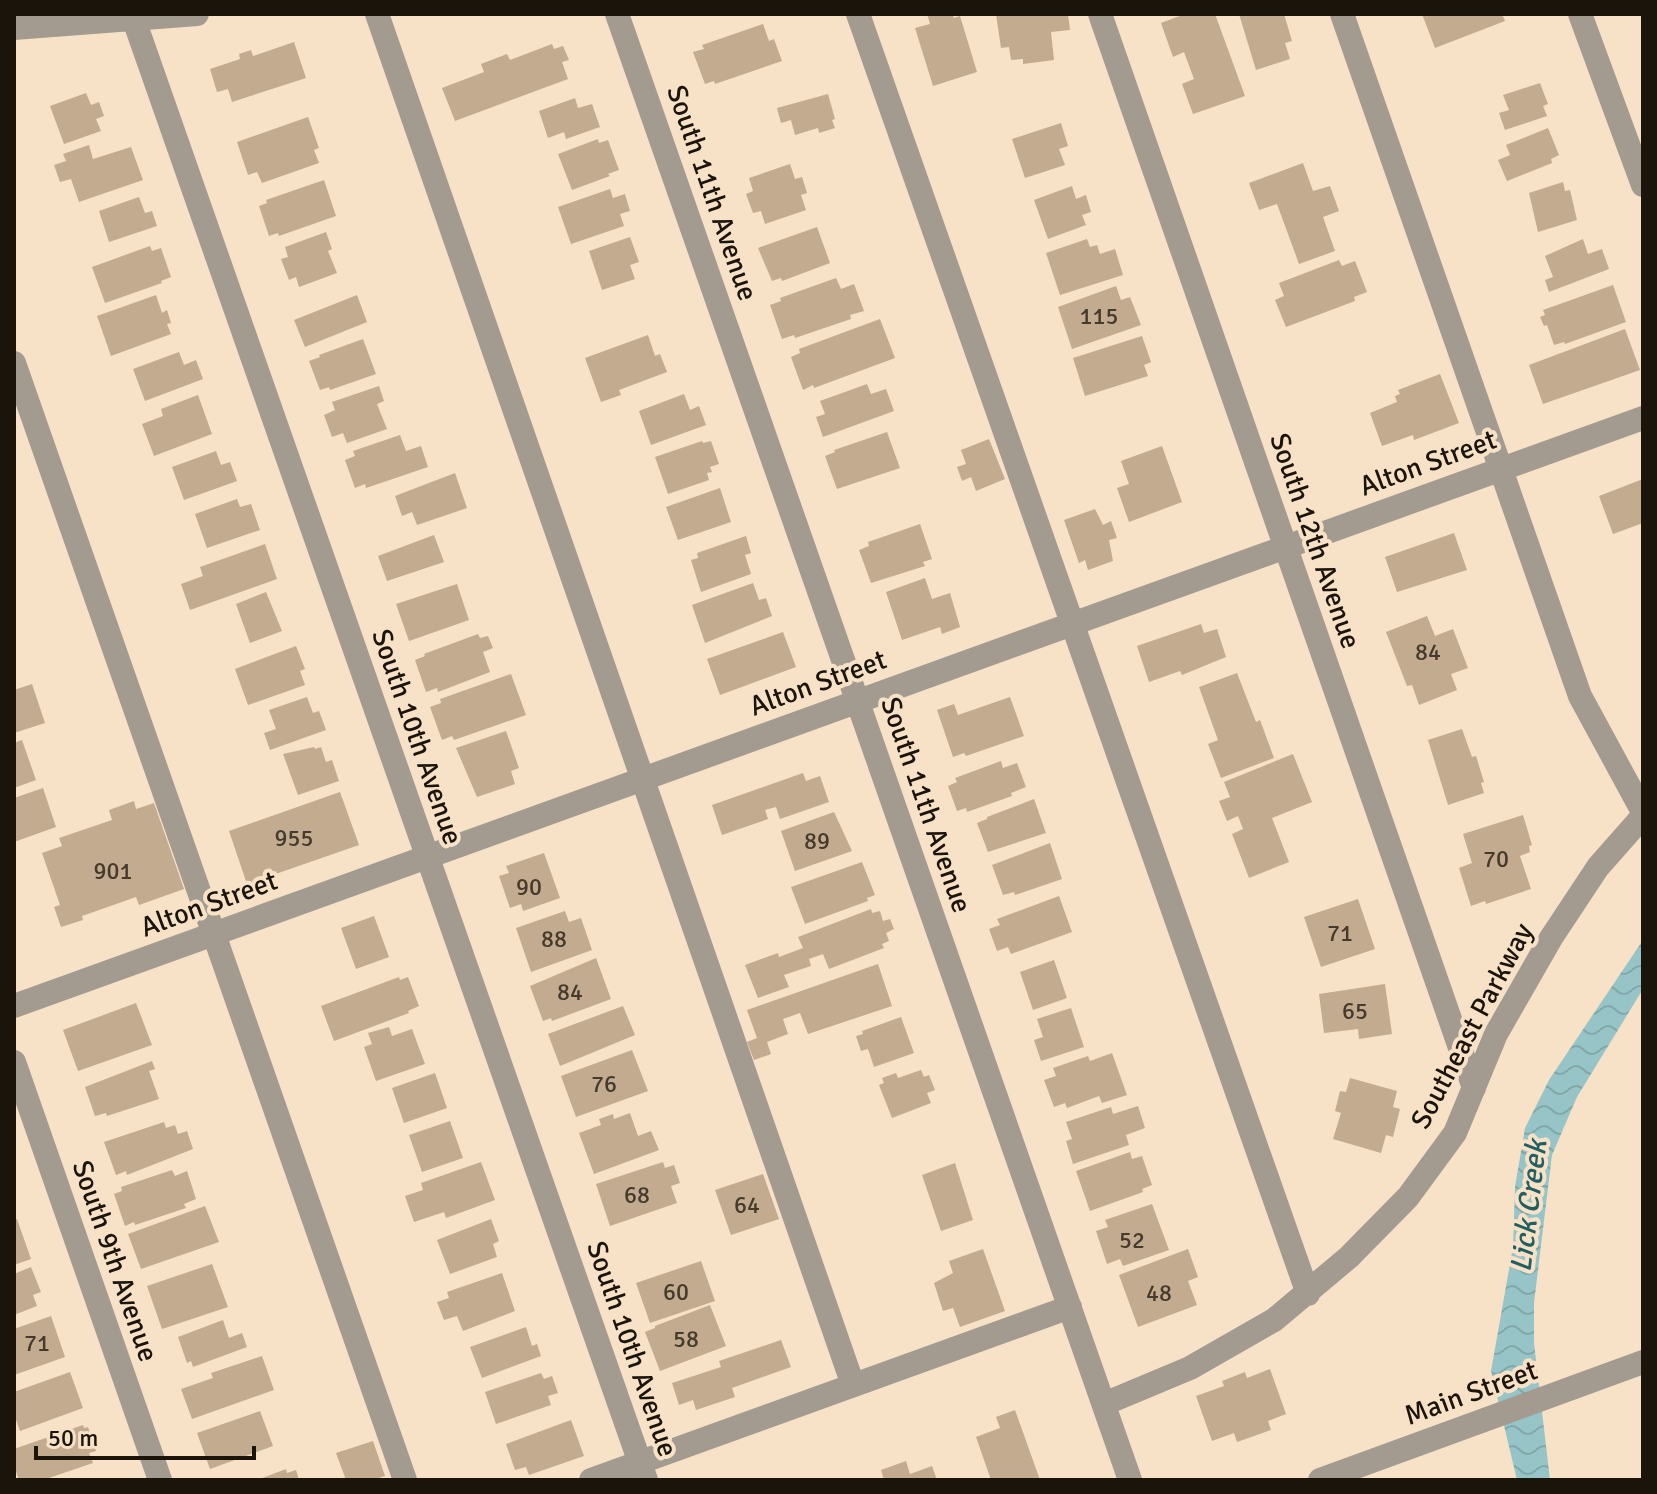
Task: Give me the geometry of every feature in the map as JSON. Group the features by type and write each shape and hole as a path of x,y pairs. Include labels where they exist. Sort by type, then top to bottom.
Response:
{"street":[{"path":"14,28 197,14"},
{"path":"377,14 853,1385"},
{"name":"South 11th Avenue","path":"617,14 1130,1480"},
{"path":"858,14 1308,1294"},
{"name":"South 12th Avenue","path":"1100,14 1474,1088"},
{"path":"1342,14 1580,696 1643,814"},
{"path":"1580,14 1643,185"},
{"name":"South 10th Avenue","path":"132,17 643,1471"},
{"path":"14,363 405,1480"},
{"name":"Alton Street","path":"14,1006 1643,418"},
{"name":"Southeast Parkway","path":"1104,1404 1215,1355 1274,1320 1349,1257 1408,1197 1455,1133 1507,1012 1559,925 1598,867 1643,814"},
{"name":"South 9th Avenue","path":"14,1062 160,1480"},
{"path":"591,1480 643,1471 853,1385 1070,1307"},
{"name":"Main Street","path":"1320,1480 1643,1362"}],"water":[{"name":"Lick Creek","path":"1643,940 1643,989 1577,1097 1552,1155 1534,1303 1534,1343 1550,1480 1517,1480 1491,1371 1513,1247 1515,1187 1525,1128 1549,1080"}],"building":[{"path":"927,14 960,16 977,72 933,86 915,28 930,24"},
{"path":"996,14 1068,14 1070,30 1051,32 1054,60 1023,64 1023,59 1011,60 1009,47 1001,48"},
{"path":"1185,14 1215,14 1245,96 1193,114 1182,84 1194,79 1184,52 1173,57 1161,23"},
{"path":"1239,14 1284,14 1292,41 1285,43 1290,59 1256,70"},
{"path":"1422,14 1502,14 1505,21 1435,48"},
{"path":"763,24 769,41 774,39 782,61 715,84 714,81 705,84 693,52 704,49 702,45"},
{"path":"294,42 306,78 232,102 228,89 217,92 210,69 240,59 239,54 251,50 253,56"},
{"path":"552,44 554,49 563,46 569,60 562,62 568,79 455,121 442,88 484,72 481,64 507,54 510,60"},
{"path":"1540,83 1548,104 1543,106 1547,116 1505,130 1499,113 1509,110 1503,95"},
{"path":"86,93 91,105 99,102 104,116 96,119 101,131 64,144 50,106"},
{"path":"828,94 835,128 819,133 818,128 795,135 791,120 781,123 777,108"},
{"path":"575,98 578,108 592,104 600,127 566,139 564,132 548,138 539,111"},
{"path":"308,117 319,148 314,150 319,163 262,183 257,172 248,175 237,142"},
{"path":"1061,123 1068,146 1059,149 1065,165 1025,178 1012,139"},
{"path":"1548,128 1559,155 1551,159 1552,163 1507,181 1498,160 1510,155 1506,145"},
{"path":"598,139 599,143 608,140 619,170 572,190 558,154"},
{"path":"89,145 93,159 131,147 143,180 79,202 71,179 60,182 54,165 66,161 63,154"},
{"path":"1303,163 1313,191 1330,186 1339,211 1323,217 1335,251 1299,264 1277,204 1259,210 1249,183"},
{"path":"790,164 795,179 802,177 807,193 801,195 806,210 765,224 761,211 753,213 746,194 753,191 749,178"},
{"path":"324,180 336,216 279,236 278,233 269,236 259,206 267,203 266,200"},
{"path":"1563,182 1565,191 1570,190 1577,220 1538,232 1529,193"},
{"path":"1072,186 1076,199 1086,195 1091,212 1082,215 1086,225 1048,239 1034,200"},
{"path":"610,189 613,198 625,194 630,211 620,214 624,226 571,244 558,207"},
{"path":"139,197 145,213 152,211 157,226 109,242 99,211"},
{"path":"817,227 830,263 782,281 781,278 772,281 758,248"},
{"path":"326,232 332,249 328,251 337,273 299,287 296,277 289,280 281,259 288,257 285,247"},
{"path":"630,237 639,262 630,265 635,279 602,290 589,251"},
{"path":"1087,239 1090,247 1097,245 1100,254 1115,249 1123,275 1060,295 1046,253"},
{"path":"1583,239 1588,254 1602,249 1609,269 1549,292 1545,280 1553,277 1545,256"},
{"path":"150,246 152,251 161,248 171,277 105,303 92,267"},
{"path":"1339,260 1342,266 1355,261 1367,292 1354,297 1355,301 1286,327 1275,300 1284,296 1279,283"},
{"path":"836,278 841,289 854,284 864,311 850,315 851,319 795,338 794,335 782,339 770,305 781,301 780,298"},
{"path":"1613,285 1626,322 1554,345 1547,325 1544,326 1540,317 1545,315 1543,310"},
{"path":"1116,286 1121,300 1130,297 1141,325 1072,349 1058,307"},
{"path":"156,295 162,313 167,310 171,334 111,356 97,316"},
{"path":"357,295 367,322 305,347 294,320"},
{"path":"880,319 895,358 803,390 791,357 800,353 799,349"},
{"path":"1625,329 1640,370 1543,404 1529,365"},
{"path":"648,335 655,356 660,354 667,372 619,390 621,395 601,402 585,358"},
{"path":"1142,336 1151,362 1144,365 1148,376 1085,396 1073,358"},
{"path":"363,339 376,374 330,390 329,387 320,390 309,361"},
{"path":"179,352 184,365 196,360 203,379 145,401 133,369"},
{"path":"1440,374 1459,423 1414,440 1413,435 1382,446 1370,413 1397,402 1395,396 1400,394 1398,390"},
{"path":"867,384 871,394 886,389 894,411 823,437 816,417 825,414 820,401"},
{"path":"379,386 384,401 377,404 387,429 347,443 343,433 332,437 324,415 335,410 332,402"},
{"path":"684,394 690,410 699,406 706,425 651,445 639,411"},
{"path":"198,395 212,434 154,456 142,424 163,416 161,409"},
{"path":"887,432 900,468 837,489 825,456"},
{"path":"400,435 406,451 421,446 428,467 366,488 365,484 355,488 345,460 355,456 353,451"},
{"path":"989,439 1005,479 976,491 971,477 962,481 957,467 966,464 961,450"},
{"path":"702,441 711,441 719,464 710,467 712,472 707,473 709,480 668,494 655,457"},
{"path":"1162,446 1182,502 1129,522 1117,488 1129,484 1121,461"},
{"path":"216,451 221,465 230,462 237,481 184,500 172,467"},
{"path":"455,473 467,508 417,525 412,512 402,516 395,496"},
{"path":"1643,479 1643,523 1613,534 1599,496"},
{"path":"720,488 731,522 678,540 666,507"},
{"path":"237,499 240,507 251,504 260,530 207,548 195,514"},
{"path":"1095,509 1103,525 1111,521 1117,538 1109,540 1113,561 1088,570 1085,560 1079,563 1064,520"},
{"path":"920,524 932,559 923,562 925,566 871,583 859,550 869,546 868,542"},
{"path":"1454,533 1467,570 1397,592 1385,557"},
{"path":"434,535 444,562 387,581 378,556"},
{"path":"746,536 751,553 745,555 751,574 701,592 691,560 698,558 697,553"},
{"path":"265,544 277,579 190,610 181,584 203,576 200,567"},
{"path":"925,578 932,599 950,593 960,627 942,634 940,627 902,640 886,592"},
{"path":"753,583 759,600 766,598 772,616 705,643 692,605"},
{"path":"457,584 469,620 409,641 396,604"},
{"path":"266,592 282,631 250,643 236,604"},
{"path":"1427,616 1435,636 1453,629 1468,668 1451,674 1457,690 1419,705 1412,685 1407,686 1386,632"},
{"path":"1201,624 1204,633 1217,629 1226,657 1182,675 1180,671 1149,682 1137,646"},
{"path":"783,632 796,667 720,695 707,659"},
{"path":"478,634 480,638 488,636 493,648 483,652 490,672 438,692 437,688 426,692 415,660"},
{"path":"296,646 305,669 300,671 305,685 248,705 235,669"},
{"path":"1237,673 1274,758 1221,778 1208,744 1218,740 1199,687"},
{"path":"511,674 526,715 454,740 452,736 442,740 430,707 441,703 440,699"},
{"path":"32,684 45,723 14,733 14,690"},
{"path":"307,697 313,713 319,711 326,730 270,750 264,733 276,729 269,710"},
{"path":"1010,697 1024,736 966,756 964,753 953,757 937,710 954,704 958,715"},
{"path":"1462,729 1472,757 1476,756 1484,793 1448,805 1428,740"},
{"path":"506,731 519,768 511,771 515,784 477,797 456,748"},
{"path":"22,740 36,780 14,788 14,743"},
{"path":"321,747 326,762 332,760 339,781 298,795 283,754"},
{"path":"1293,754 1312,802 1272,818 1289,862 1249,878 1232,834 1243,829 1238,816 1227,821 1219,801 1230,797 1224,782"},
{"path":"1001,761 1003,768 1017,763 1026,787 1011,793 1012,796 967,812 966,808 957,811 948,786 957,782 955,778"},
{"path":"803,773 806,781 820,776 829,802 780,819 776,807 765,810 768,819 722,835 712,805"},
{"path":"43,788 56,827 14,842 14,798"},
{"path":"340,792 359,845 247,884 229,831"},
{"path":"1034,799 1046,833 988,852 977,823"},
{"path":"134,801 136,809 154,803 184,889 139,905 136,897 82,916 83,920 61,927 54,907 60,905 42,853 62,846 59,838 112,820 109,810"},
{"path":"834,812 852,851 795,871 781,831"},
{"path":"1523,815 1532,845 1529,846 1530,852 1520,856 1531,889 1471,906 1459,868 1472,863 1463,834"},
{"path":"1050,843 1062,879 1015,895 1014,892 1003,895 992,865"},
{"path":"544,853 560,898 523,911 521,904 510,908 499,876 509,873 506,866"},
{"path":"862,862 875,895 867,898 868,901 805,924 791,887"},
{"path":"1059,896 1072,932 1011,954 1008,947 997,951 989,929 1000,925 997,919"},
{"path":"1358,899 1375,949 1321,967 1304,917"},
{"path":"871,909 872,913 880,911 883,921 890,919 894,929 886,933 889,941 882,944 884,948 829,969 823,954 809,959 811,966 784,975 789,987 758,998 745,965 803,948 798,937"},
{"path":"565,911 569,922 581,918 592,950 531,972 516,928"},
{"path":"374,916 389,957 356,969 341,928"},
{"path":"596,958 611,999 552,1021 551,1018 543,1021 530,986"},
{"path":"1054,960 1067,998 1033,1010 1020,972"},
{"path":"878,964 892,1006 808,1034 800,1013 783,1019 788,1034 767,1042 771,1054 754,1060 747,1042 757,1038 747,1010"},
{"path":"399,977 400,980 408,977 419,1006 409,1013 334,1041 321,1006"},
{"path":"1385,984 1392,1034 1359,1039 1358,1029 1324,1033 1319,994"},
{"path":"136,1003 152,1045 78,1071 63,1030"},
{"path":"623,1006 635,1035 560,1066 548,1034"},
{"path":"1071,1008 1084,1047 1041,1061 1034,1040 1043,1037 1037,1019"},
{"path":"901,1017 914,1053 874,1067 868,1049 861,1051 856,1036"},
{"path":"389,1027 392,1036 412,1029 425,1064 376,1081 364,1047 372,1044 368,1033"},
{"path":"632,1050 648,1091 576,1117 561,1076"},
{"path":"1112,1053 1127,1095 1102,1103 1099,1096 1067,1108 1065,1103 1054,1107 1044,1080 1056,1076 1053,1068 1088,1056 1090,1061"},
{"path":"152,1061 155,1069 149,1071 159,1099 107,1116 106,1113 95,1116 85,1087"},
{"path":"921,1070 924,1077 929,1075 935,1090 927,1093 931,1103 892,1118 879,1085 884,1083 882,1078 896,1073 898,1078"},
{"path":"435,1073 447,1108 404,1123 392,1088"},
{"path":"1350,1078 1397,1091 1393,1107 1400,1109 1393,1137 1386,1135 1381,1153 1333,1139 1341,1113 1335,1111 1340,1091 1346,1092"},
{"path":"1138,1106 1145,1128 1126,1135 1129,1145 1073,1164 1066,1141 1072,1139 1066,1122 1111,1107 1113,1114"},
{"path":"630,1113 638,1136 651,1131 659,1150 594,1174 579,1133 601,1125 599,1119 613,1114 614,1119"},
{"path":"450,1121 463,1158 422,1172 409,1135"},
{"path":"164,1122 166,1128 175,1125 178,1134 187,1131 193,1149 127,1175 126,1171 116,1175 104,1142"},
{"path":"1130,1152 1132,1159 1142,1156 1152,1185 1142,1189 1143,1192 1090,1211 1076,1171"},
{"path":"481,1162 495,1200 446,1218 444,1212 414,1222 405,1196 423,1190 421,1183"},
{"path":"663,1162 665,1168 674,1165 680,1183 671,1186 677,1203 610,1226 596,1184"},
{"path":"955,1163 973,1220 941,1231 922,1175"},
{"path":"172,1170 175,1176 187,1171 196,1199 184,1204 186,1208 125,1226 114,1194 122,1191 121,1187"},
{"path":"763,1174 779,1219 731,1235 715,1190"},
{"path":"1152,1204 1169,1250 1123,1266 1120,1259 1107,1264 1096,1231 1108,1227 1105,1220"},
{"path":"205,1206 219,1242 141,1269 128,1234"},
{"path":"17,1219 31,1259 14,1265 14,1220"},
{"path":"491,1219 499,1241 493,1244 497,1257 450,1274 437,1240"},
{"path":"983,1249 1005,1311 960,1327 953,1308 943,1311 934,1283 953,1273 949,1261"},
{"path":"1188,1249 1198,1277 1188,1281 1197,1305 1138,1327 1119,1275"},
{"path":"701,1261 715,1301 650,1323 636,1283"},
{"path":"212,1264 228,1307 162,1329 147,1286"},
{"path":"31,1267 41,1292 33,1295 37,1306 14,1315 14,1274"},
{"path":"502,1273 515,1311 463,1331 457,1316 444,1320 437,1302 449,1298 447,1292"},
{"path":"710,1305 726,1346 660,1371 645,1332"},
{"path":"51,1316 65,1357 14,1375 14,1329"},
{"path":"223,1320 229,1338 242,1333 247,1347 193,1367 191,1361 187,1363 178,1337"},
{"path":"526,1327 532,1346 537,1344 541,1356 482,1378 470,1347"},
{"path":"781,1340 791,1367 732,1388 735,1397 696,1410 693,1400 679,1405 672,1383 721,1367 719,1361"},
{"path":"262,1356 274,1390 192,1419 181,1389 213,1378 211,1373"},
{"path":"1270,1369 1286,1414 1268,1421 1271,1430 1237,1442 1234,1433 1212,1441 1196,1396 1224,1386 1222,1381 1245,1372 1247,1378"},
{"path":"70,1372 83,1408 20,1431 14,1414 14,1392"},
{"path":"541,1373 544,1379 552,1376 558,1393 548,1396 551,1405 496,1424 485,1392"},
{"path":"1015,1410 1040,1480 991,1480 976,1437 1000,1428 996,1417"},
{"path":"260,1411 273,1446 210,1469 197,1433"},
{"path":"571,1420 584,1456 529,1475 526,1467 515,1470 506,1444"},
{"path":"83,1425 84,1428 88,1427 96,1451 89,1453 93,1463 43,1480 19,1480 14,1466 14,1449"},
{"path":"373,1441 385,1476 372,1480 346,1480 336,1453"},
{"path":"906,1461 910,1474 932,1466 937,1480 884,1480 881,1470"},
{"path":"286,1469 287,1473 296,1470 299,1480 257,1480"}]}
